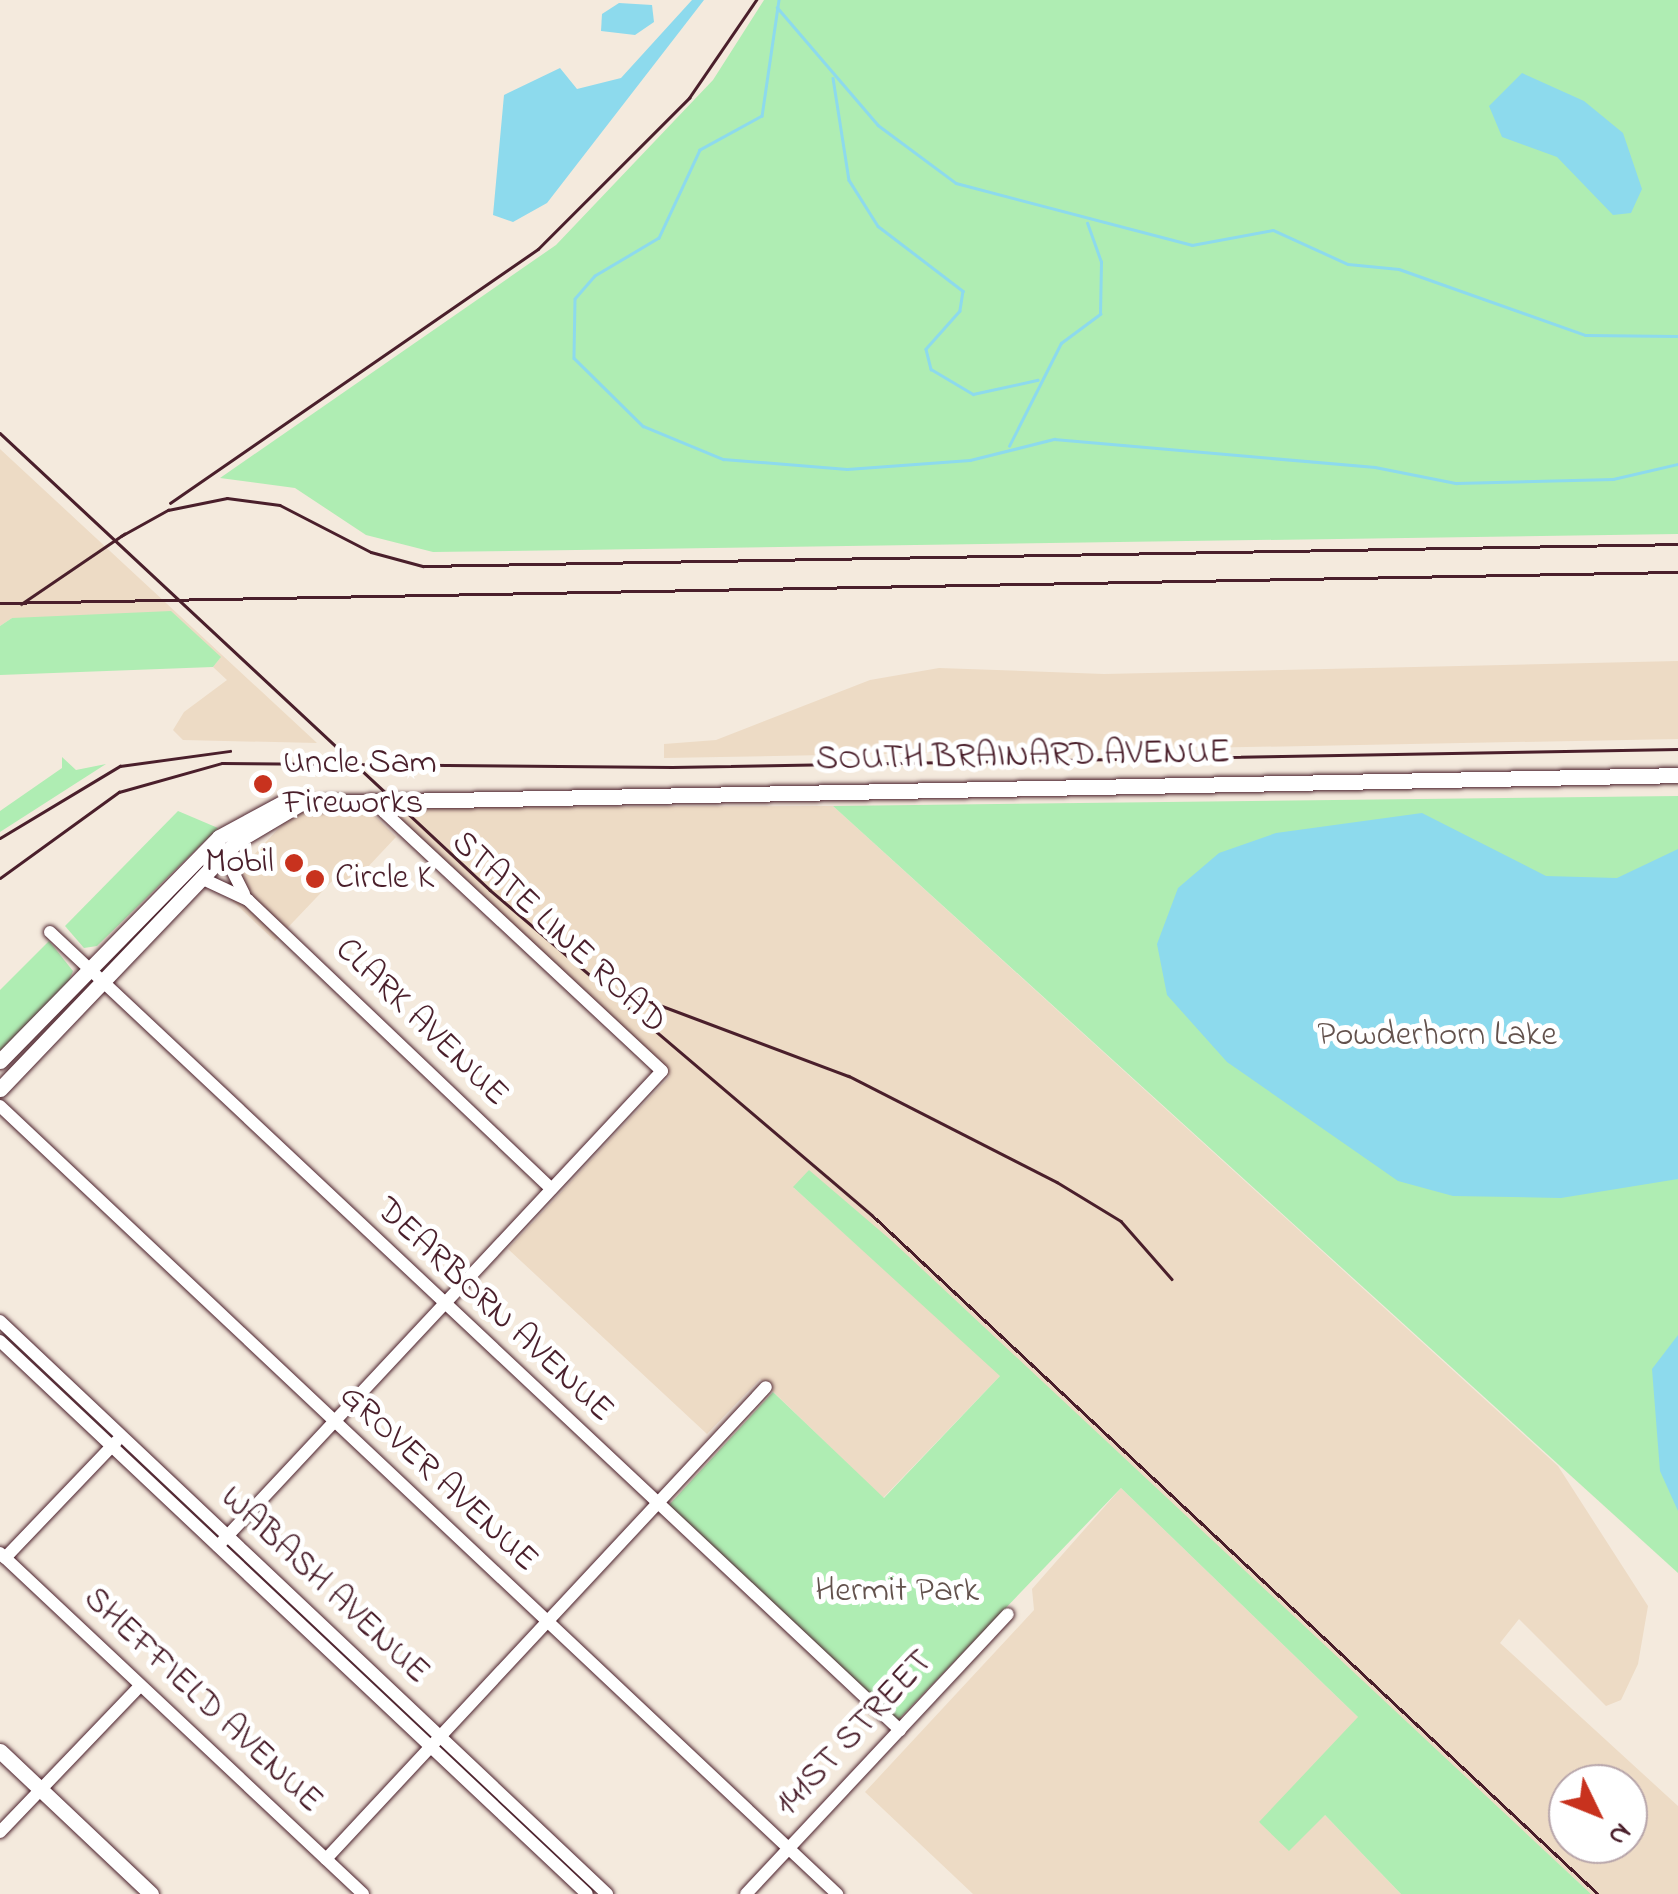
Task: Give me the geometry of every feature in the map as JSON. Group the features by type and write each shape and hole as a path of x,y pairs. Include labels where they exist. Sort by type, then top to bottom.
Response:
{"main road":[{"name":"SOUTH BRAINARD AVENUE","path":"0,1061 228,828 262,808 369,798 1678,776"},
{"path":"0,1090 224,854 302,803"},
{"path":"0,1751 151,1894"}],"street":[{"name":"STATE LINE ROAD","path":"369,798 662,1071 552,1189"},
{"name":"CLARK AVENUE","path":"224,854 248,900"},
{"name":"CLARK AVENUE","path":"202,878 248,900 552,1189"},
{"name":"DEARBORN AVENUE","path":"50,932 900,1730"},
{"name":"GROVER AVENUE","path":"0,1106 837,1894"},
{"path":"223,1541 552,1189"},
{"name":"WABASH AVENUE","path":"0,1321 117,1442"},
{"name":"WABASH AVENUE","path":"0,1342 117,1442 223,1541 435,1742 587,1894"},
{"path":"326,1859 766,1387"},
{"path":"3,1555 117,1442"},
{"name":"SHEFFIELD AVENUE","path":"3,1555 326,1859 355,1892"},
{"name":"141ST STREET","path":"746,1894 1008,1614"},
{"path":"0,1832 140,1686"},
{"name":"WABASH AVENUE","path":"435,1742 607,1894"}],"shaded area":[{"path":"0,449 317,743 183,740 173,730 184,712 227,680 213,667 220,658 12,618 0,626"},
{"path":"1678,661 1678,739 664,758 664,744 716,740 870,680 939,668 1104,674"},
{"path":"363,804 396,837 349,887 336,877 275,941 221,890 293,813"},
{"path":"833,806 1558,1466 1648,1606 1638,1664 1621,1700 1606,1706 1519,1619 1500,1643 1632,1764 1548,1764 1548,1854 809,1171 794,1188 1001,1375 883,1498 760,1379 707,1434 508,1249 670,1076 394,815 439,807"},
{"path":"1121,1488 1359,1718 1259,1823 1324,1814 1401,1894 973,1894 865,1792 1034,1610 1032,1589"},
{"path":"1648,1779 1678,1806 1678,1894 1591,1894 1559,1864 1648,1864"}],"green space":[{"path":"764,0 1678,0 1678,534 433,552 366,535 295,488 220,478 556,245 713,80"},
{"path":"171,611 221,657 213,667 0,675 0,626 12,618"},
{"path":"62,757 76,770 106,764 0,832 0,811 62,768"},
{"name":"Powderhorn Lake","path":"1678,796 1678,1573 833,806 1251,801"},
{"path":"178,811 218,828 97,946 84,948 65,926"},
{"path":"49,941 73,971 69,980 0,1051 0,990"},
{"name":"Hermit Park","path":"809,1170 892,1241 1548,1854 1548,1864 1559,1864 1591,1894 1401,1894 1325,1815 1289,1851 1259,1822 1358,1717 1121,1488 898,1720 669,1505 773,1392 884,1498 1000,1376 793,1187"}],"water":[{"path":"692,0 704,0 547,203 513,222 493,215 504,95 560,68 577,89 621,78"},
{"path":"619,3 652,5 654,22 635,35 601,31 602,14"},
{"path":"1522,73 1584,101 1623,133 1642,189 1631,213 1613,215 1557,157 1502,137 1489,106"},
{"name":"Powderhorn Lake","path":"1422,813 1546,876 1617,878 1678,849 1678,1179 1561,1198 1453,1196 1398,1181 1227,1062 1167,995 1157,944 1178,888 1219,853 1276,833"},
{"path":"1678,1335 1678,1511 1660,1471 1652,1369"}],"waterway":[{"path":"779,0 762,116 700,150 659,238 595,276 575,299 574,358 643,426 723,459 847,469 970,460 1054,439 1375,467 1456,483 1613,479 1678,464"},
{"path":"777,7 878,125 956,183 1192,245 1273,230 1348,264 1399,269 1585,335 1678,336"},
{"path":"833,78 849,180 878,226 963,291 960,311 926,349 931,369 973,394 1037,380"},
{"path":"1009,446 1061,343 1100,314 1101,262 1087,223"}],"railway":[{"path":"170,503 538,249 689,98 756,0"},
{"path":"0,433 490,890 872,1215 1598,1894"},
{"path":"121,536 168,510 227,498 280,505 371,552 423,566 1678,544"},
{"path":"21,604 124,534"},
{"path":"0,603 1678,572"},
{"path":"0,878 119,792 222,763 672,767 1678,749"},
{"path":"0,838 120,766 230,751"},
{"path":"625,992 849,1076 1057,1182 1121,1221 1172,1279"}],"place":[{"name":"Uncle Sam Fireworks","path":"263,784"},
{"name":"Mobil","path":"294,863"},
{"name":"Circle K","path":"315,879"}]}
